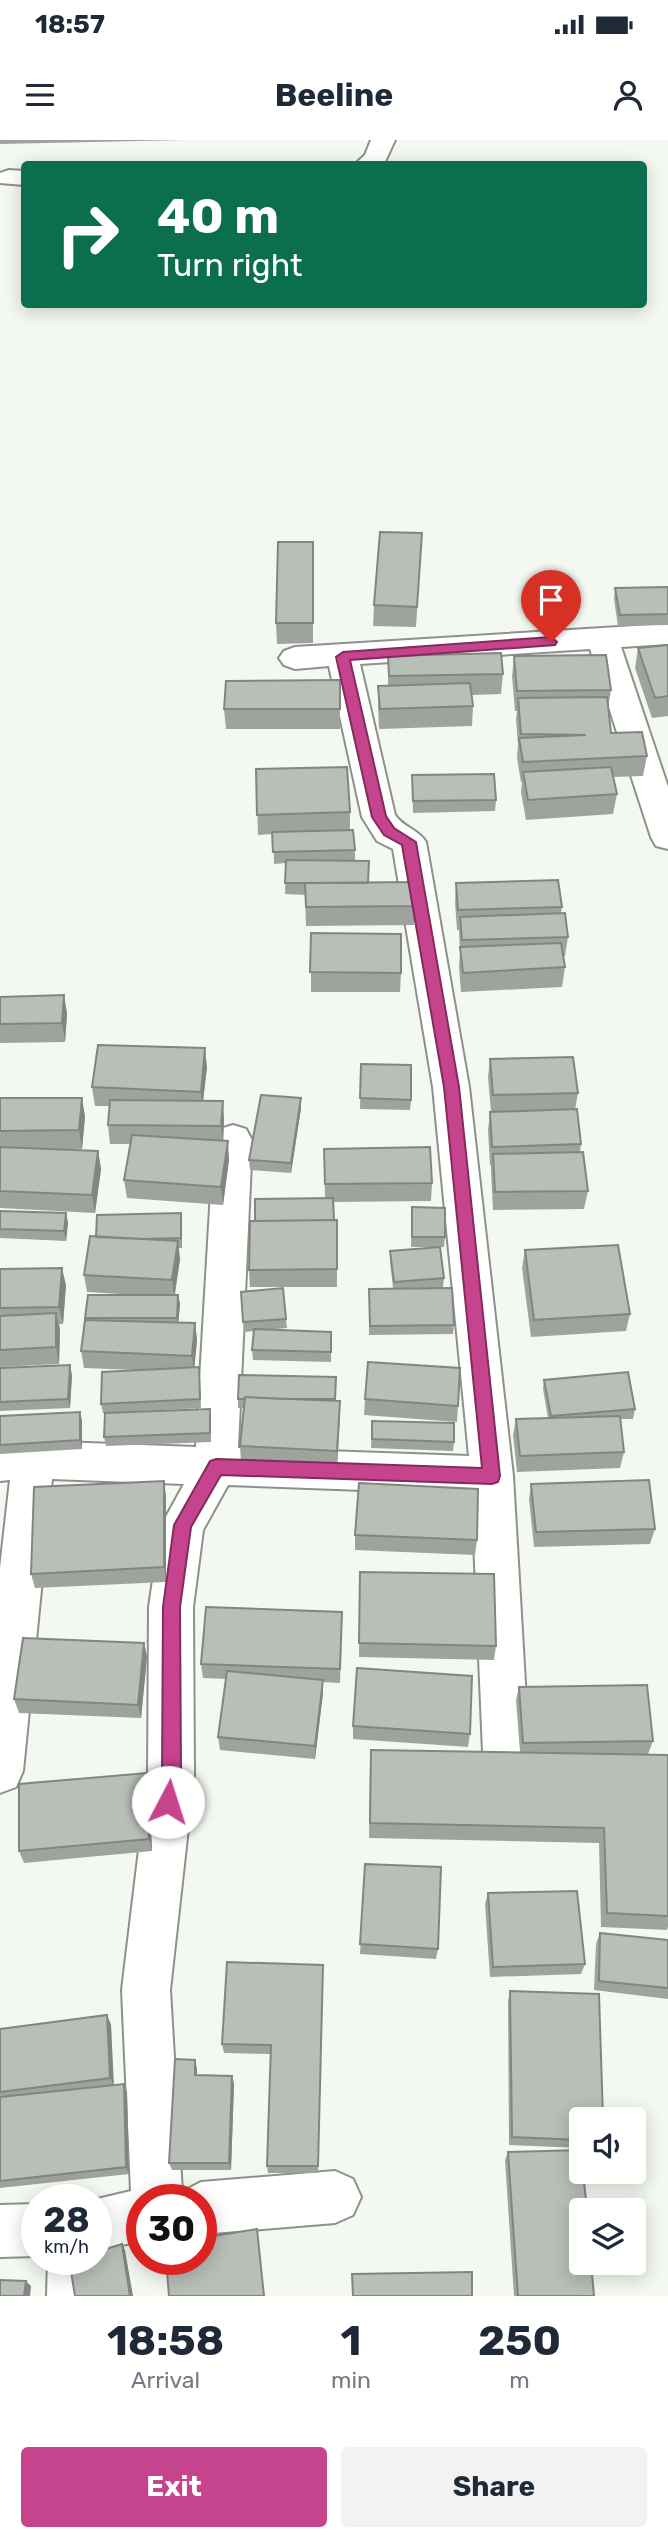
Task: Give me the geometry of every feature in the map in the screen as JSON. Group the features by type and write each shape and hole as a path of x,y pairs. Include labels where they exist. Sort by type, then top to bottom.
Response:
{"street":[{"path":"372,161 376,159 383,140"},
{"path":"295,658 668,634"},
{"path":"603,638 668,837"},
{"path":"343,657 379,817 389,832 409,842 451,1087 492,1476 506,1752"},
{"path":"156,2184 146,1990 172,1775 172,1607 182,1525 216,1467 233,1140"},
{"path":"0,1772 17,1461 492,1476"},
{"path":"217,2207 335,2197"},
{"path":"0,2231 21,2230"},
{"path":"74,2275 74,2296"}],"building":[{"path":"380,532 422,533 417,607 374,605"},
{"path":"278,542 313,542 313,623 276,623"},
{"path":"668,587 668,614 620,615 615,588"},
{"path":"668,645 668,696 655,698 638,648"},
{"path":"501,653 503,674 389,676 388,656"},
{"path":"606,655 611,690 517,691 514,656"},
{"path":"340,680 340,709 224,709 226,681"},
{"path":"470,683 473,706 380,709 378,686"},
{"path":"607,697 611,733 642,732 647,756 523,762 519,738 586,735 521,734 518,698"},
{"path":"347,767 350,812 257,815 256,769"},
{"path":"611,767 617,794 528,800 523,772"},
{"path":"494,774 496,800 413,801 412,775"},
{"path":"353,830 355,850 273,852 272,832"},
{"path":"286,860 369,861 368,883 285,883"},
{"path":"558,880 562,907 458,910 456,883"},
{"path":"414,882 415,906 306,907 305,883"},
{"path":"565,913 568,937 462,940 460,917"},
{"path":"311,933 401,934 401,973 310,972"},
{"path":"561,943 565,967 463,973 460,947"},
{"path":"64,995 62,1023 0,1024 0,997"},
{"path":"98,1045 205,1048 201,1092 92,1087"},
{"path":"573,1057 578,1093 493,1095 490,1059"},
{"path":"361,1064 411,1065 411,1100 360,1098"},
{"path":"261,1095 301,1098 291,1163 249,1160"},
{"path":"0,1098 82,1098 79,1130 0,1131"},
{"path":"110,1100 223,1101 221,1126 108,1125"},
{"path":"577,1109 581,1144 492,1147 490,1112"},
{"path":"132,1135 228,1141 221,1187 124,1180"},
{"path":"0,1147 98,1151 92,1195 0,1191"},
{"path":"430,1147 432,1183 325,1184 324,1149"},
{"path":"583,1152 588,1191 495,1192 493,1154"},
{"path":"333,1198 334,1220 255,1221 255,1199"},
{"path":"412,1207 445,1208 445,1237 412,1237"},
{"path":"0,1211 66,1213 64,1231 0,1229"},
{"path":"181,1213 181,1238 96,1237 97,1215"},
{"path":"337,1220 337,1269 249,1270 250,1221"},
{"path":"90,1236 178,1241 172,1280 84,1275"},
{"path":"618,1245 630,1314 534,1320 525,1250"},
{"path":"440,1247 444,1278 394,1282 390,1251"},
{"path":"62,1268 59,1307 0,1308 0,1269"},
{"path":"283,1288 286,1319 243,1322 241,1292"},
{"path":"452,1288 454,1325 370,1326 369,1289"},
{"path":"88,1295 178,1295 177,1318 85,1318"},
{"path":"56,1313 56,1347 0,1350 0,1316"},
{"path":"85,1320 195,1323 192,1356 81,1351"},
{"path":"254,1329 331,1332 331,1352 252,1350"},
{"path":"368,1362 460,1368 458,1406 365,1399"},
{"path":"70,1365 68,1399 0,1402 0,1368"},
{"path":"199,1367 200,1399 101,1404 102,1372"},
{"path":"628,1372 635,1409 551,1416 544,1380"},
{"path":"239,1375 336,1377 335,1399 238,1399"},
{"path":"245,1397 340,1401 337,1451 240,1446"},
{"path":"210,1409 210,1433 104,1437 105,1413"},
{"path":"80,1412 80,1440 0,1445 0,1416"},
{"path":"620,1416 624,1452 520,1456 516,1419"},
{"path":"372,1421 454,1423 454,1442 372,1439"},
{"path":"649,1480 655,1529 536,1532 531,1484"},
{"path":"164,1481 164,1567 31,1574 34,1487"},
{"path":"359,1483 478,1489 477,1540 355,1535"},
{"path":"360,1572 494,1574 496,1646 359,1643"},
{"path":"206,1607 342,1612 340,1669 201,1664"},
{"path":"23,1638 144,1643 138,1705 14,1699"},
{"path":"357,1668 472,1676 470,1734 353,1726"},
{"path":"227,1671 323,1680 315,1746 218,1737"},
{"path":"647,1685 653,1741 523,1743 519,1687"},
{"path":"371,1750 668,1755 668,1916 607,1913 604,1828 370,1823"},
{"path":"147,1773 149,1839 19,1851 19,1784"},
{"path":"365,1864 441,1867 438,1949 360,1944"},
{"path":"577,1891 585,1964 493,1967 488,1893"},
{"path":"600,1933 668,1940 668,1988 599,1981"},
{"path":"227,1962 323,1965 318,2166 267,2166 271,2045 222,2044"},
{"path":"510,1991 599,1994 603,2107 569,2107 569,2139 512,2137"},
{"path":"107,2015 110,2078 0,2092 0,2029"},
{"path":"175,2059 195,2060 195,2075 232,2076 229,2163 169,2163"},
{"path":"124,2084 126,2167 0,2181 0,2097"},
{"path":"569,2150 569,2184 584,2184 586,2198 569,2198 569,2275 592,2275 594,2296 518,2296 508,2152"},
{"path":"257,2229 264,2296 169,2296 167,2275 217,2275 217,2235"},
{"path":"122,2244 130,2296 75,2296 72,2275 112,2275 112,2247"},
{"path":"472,2272 472,2296 353,2296 352,2274"},
{"path":"0,2280 26,2281 24,2296 0,2296"}],"route":[{"path":"168,1802 172,1775 172,1607 182,1525 216,1467 492,1476 451,1087 409,842 389,832 379,817 343,657 551,642"}]}
